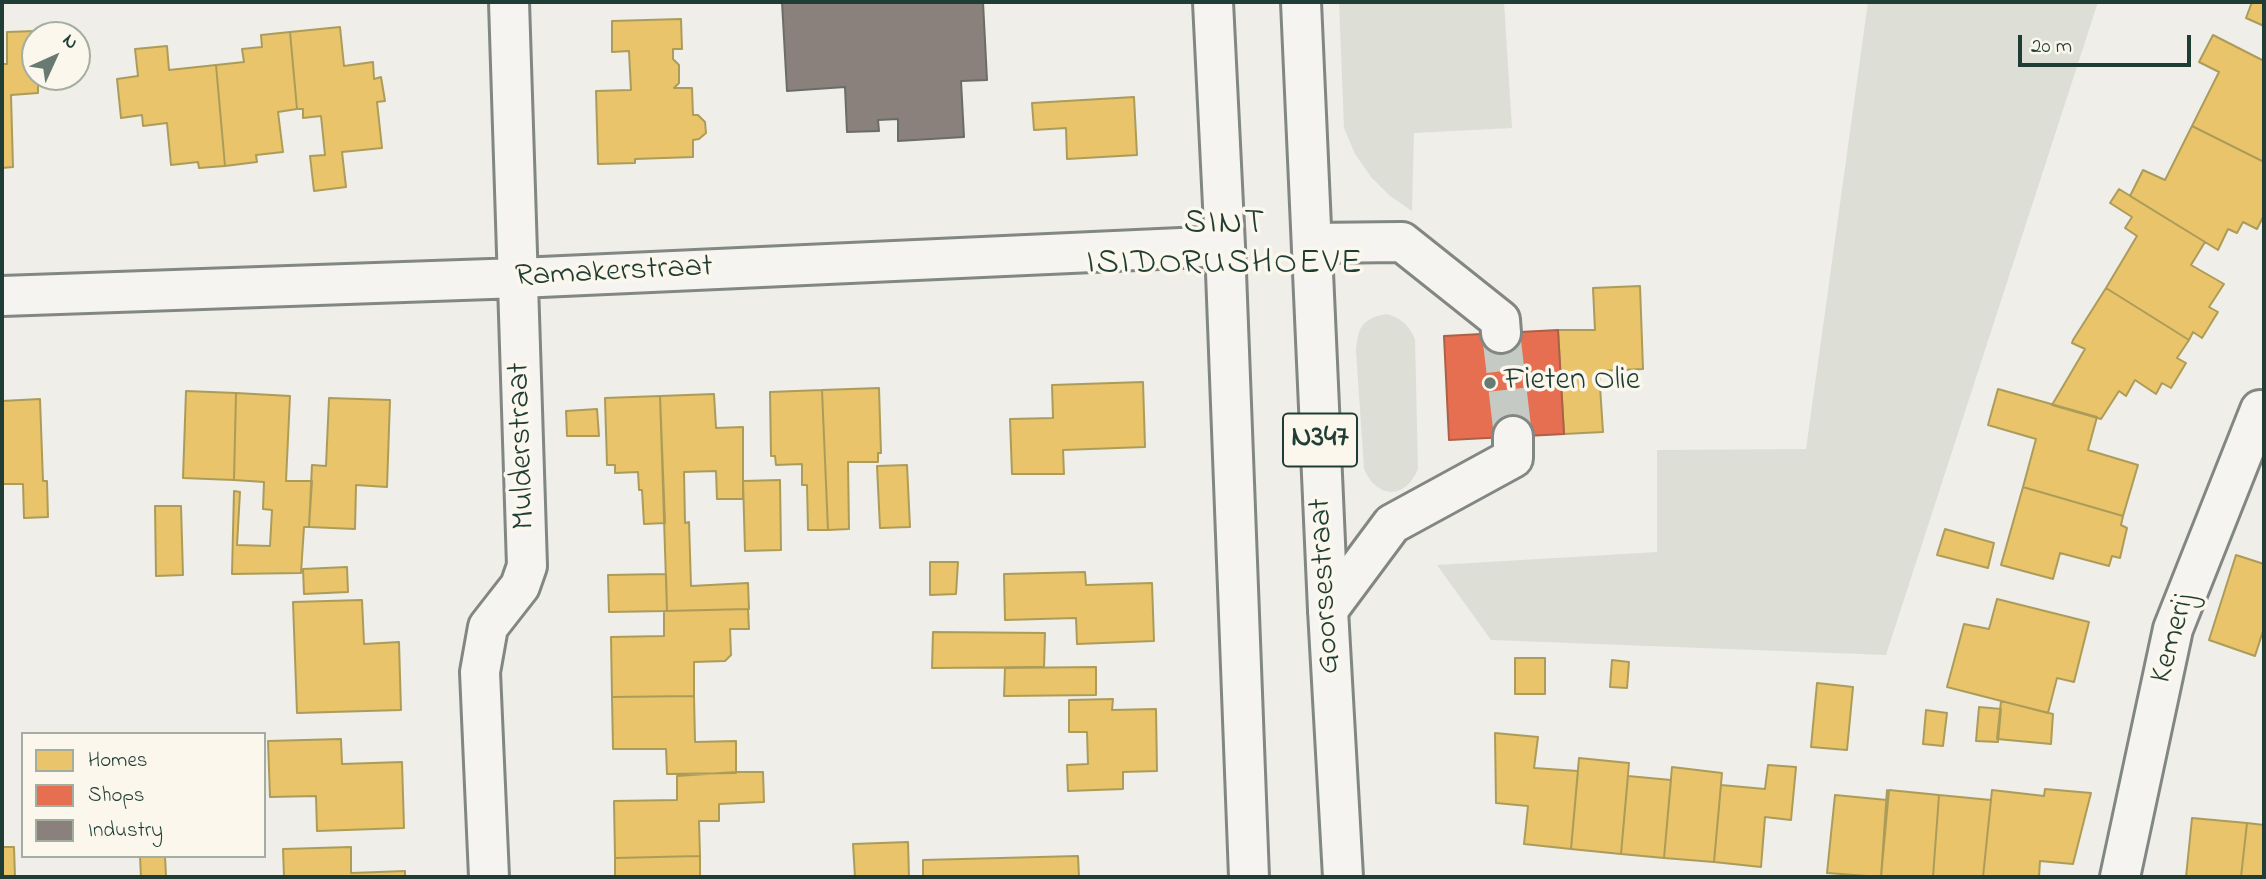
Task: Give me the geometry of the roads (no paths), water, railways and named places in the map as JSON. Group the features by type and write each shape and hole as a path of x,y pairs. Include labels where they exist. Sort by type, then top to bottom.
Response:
{"street":[{"name":"Mulderstraat","path":"489,877 480,672 488,627 520,586 527,566 509,2"},
{"path":"1213,2 1249,877"},
{"name":"Goorsestraat","path":"1301,2 1328,610 1343,877"},
{"path":"1312,243 1402,242 1500,320 1501,333"},
{"name":"Ramakerstraat","path":"2,296 519,278 1225,246"},
{"name":"Kemerij","path":"2120,877 2174,629 2263,408"},
{"path":"1328,610 1392,524 1513,458 1513,436"}],"tunnel":[{"path":"1501,333 1513,436"}],"place":[{"name":"Fieten Olie","path":"1490,383"}],"district":[{"name":"SINT ISIDORUSHOEVE","path":"1225,246"}]}
